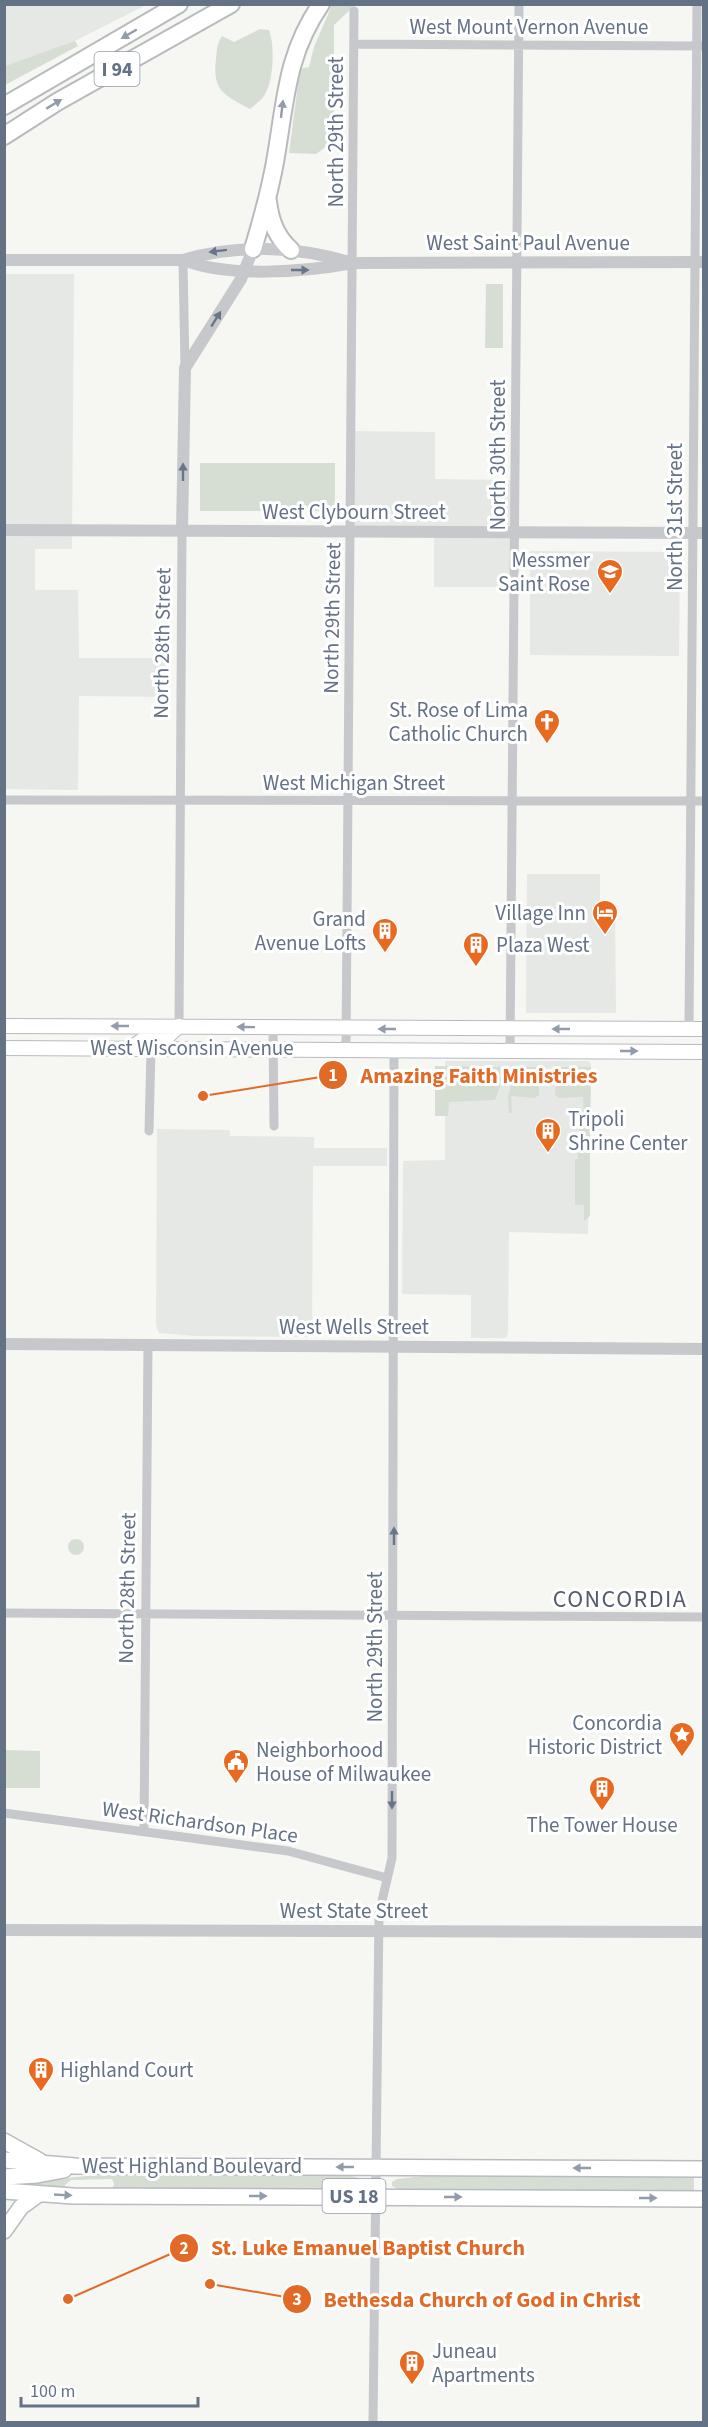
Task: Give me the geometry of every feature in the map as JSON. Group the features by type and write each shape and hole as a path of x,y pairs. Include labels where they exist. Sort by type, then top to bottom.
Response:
{"highway":[{"name":"I 94","path":"4,106 179,4"},
{"name":"I 94","path":"4,136 57,102 231,4"},
{"path":"254,249 267,199 288,74 311,18 321,4"},
{"path":"267,199 273,227 280,241 291,250"}],"main road":[{"name":"West Wisconsin Avenue","path":"4,1026 704,1029"},
{"path":"129,1049 144,1039 166,1036 179,1026"},
{"name":"West Wisconsin Avenue","path":"4,1048 704,1052"},
{"path":"4,2140 45,2163"},
{"name":"West Highland Boulevard","path":"4,2160 75,2166 704,2169"},
{"path":"4,2177 47,2174 75,2166"},
{"name":"West Highland Boulevard","path":"4,2191 39,2194 704,2199"},
{"path":"4,2231 21,2207 39,2194"}],"street":[{"name":"North 30th Street","path":"510,1050 519,4"},
{"name":"North 31st Street","path":"689,1029 698,533 700,46 697,4"},
{"name":"North 29th Street","path":"346,1049 354,11"},
{"name":"West Mount Vernon Avenue","path":"354,44 700,46"},
{"name":"West Saint Paul Avenue","path":"183,260 209,252 254,249 291,250 353,263"},
{"path":"185,368 246,269 254,249"},
{"name":"West Saint Paul Avenue","path":"4,260 183,260 210,268 316,270 353,263 699,262"},
{"name":"North 28th Street","path":"179,1026 185,368 183,260"},
{"name":"West Clybourn Street","path":"4,530 698,533"},
{"name":"West Michigan Street","path":"4,800 704,801"},
{"path":"273,1028 274,1126"},
{"path":"149,1131 151,1049"},
{"name":"North 29th Street","path":"373,2422 379,1914 392,1858 394,1050"},
{"name":"West Wells Street","path":"4,1344 704,1349"},
{"name":"North 28th Street","path":"144,1832 148,1345"},
{"path":"4,1613 704,1617"},
{"name":"West Richardson Place","path":"4,1813 288,1851 387,1878"},
{"name":"West State Street","path":"4,1930 704,1932"}],"shaded area":[{"path":"5,5 146,5 65,46 5,66"},
{"path":"332,5 355,5 334,25 334,141 316,154 289,153 300,69 309,67 314,47"},
{"path":"260,29 269,30 271,37 272,72 264,96 250,109 233,100 218,85 215,70 217,50 222,36 234,42"},
{"path":"75,41 78,46 5,85 5,66"},
{"path":"5,274 74,274 72,549 35,549 35,590 78,590 79,658 166,658 166,697 79,696 78,790 5,789"},
{"path":"486,284 503,284 503,348 485,348"},
{"path":"352,431 435,432 435,479 516,480 516,587 434,587 434,532 351,531"},
{"path":"200,463 335,463 335,511 200,511"},
{"path":"530,551 680,552 679,656 530,655"},
{"path":"527,874 600,874 600,905 615,905 616,1013 526,1013"},
{"path":"445,1061 589,1061 591,1064 588,1234 509,1232 508,1333 506,1338 471,1338 471,1295 402,1294 403,1161 445,1160"},
{"path":"435,1066 500,1067 500,1087 495,1100 449,1102 448,1116 435,1116"},
{"path":"517,1067 535,1067 539,1073 539,1095 535,1098 511,1096 512,1113 509,1113 508,1096"},
{"path":"558,1067 591,1067 590,1144 579,1144 579,1121 584,1121 583,1097 559,1098 555,1095"},
{"path":"157,1129 230,1130 230,1136 314,1137 314,1148 387,1148 387,1166 313,1166 312,1337 197,1336 159,1333 156,1325"},
{"path":"578,1149 590,1150 590,1216 584,1221 584,1205 575,1205 575,1159 578,1159"},
{"path":"76,1539 84,1547 76,1555 68,1547"},
{"path":"5,1750 40,1751 40,1788 5,1788"},
{"path":"97,2175 349,2175 359,2178 359,2182 319,2191 112,2190 114,2184 112,2179 71,2180 62,2188 5,2184"},
{"path":"434,2175 688,2177 694,2178 694,2191 399,2190 392,2186 392,2182 397,2179"}],"place":[{"name":"Messmer Saint Rose","path":"610,595"},
{"name":"St. Rose of Lima Catholic Church","path":"547,745"},
{"name":"Village Inn","path":"605,936"},
{"name":"Grand Avenue Lofts","path":"385,954"},
{"name":"Plaza West","path":"476,968"},
{"name":"Amazing Faith Ministries","path":"203,1096"},
{"name":"Tripoli Shrine Center","path":"548,1154"},
{"name":"Concordia Historic District","path":"682,1758"},
{"name":"Neighborhood House of Milwaukee","path":"236,1785"},
{"name":"The Tower House","path":"602,1812"},
{"name":"Highland Court","path":"41,2093"},
{"name":"Bethesda Church of God in Christ","path":"210,2284"},
{"name":"St. Luke Emanuel Baptist Church","path":"68,2299"},
{"name":"Juneau Apartments","path":"412,2386"}],"district":[{"name":"CONCORDIA","path":"620,1599"}]}
